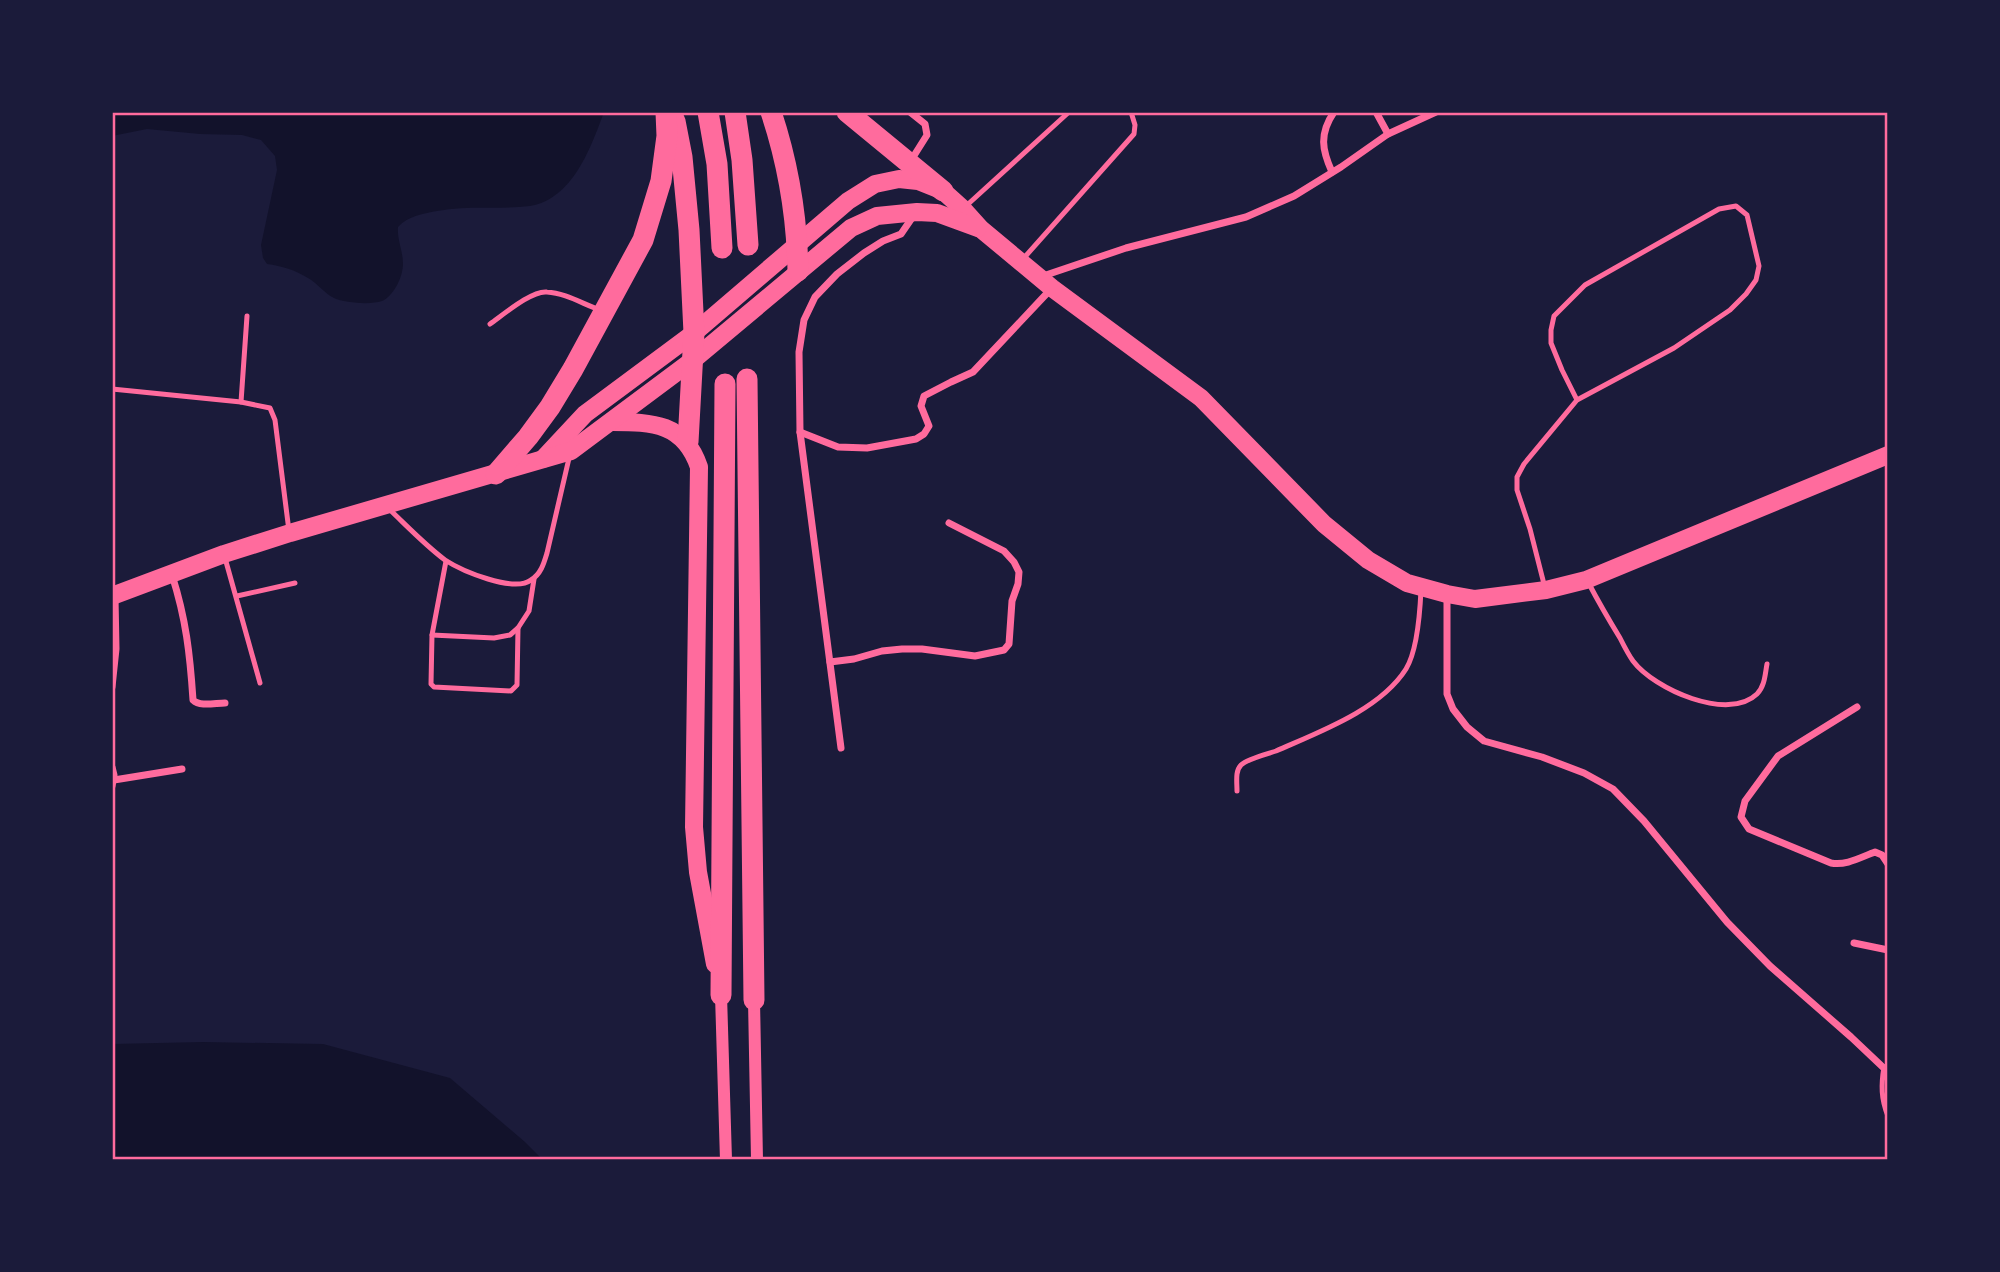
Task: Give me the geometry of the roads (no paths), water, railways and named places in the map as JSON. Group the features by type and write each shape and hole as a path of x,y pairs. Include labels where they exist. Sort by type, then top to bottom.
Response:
{"highway":[{"path":"496,474 550,407 643,240 662,181 667,136 666,112"},
{"path":"673,112 682,157 689,230 694,332 688,442"},
{"path":"708,112 717,164 722,248"},
{"path":"734,112 742,160 748,245"},
{"path":"771,112 784,155 798,244 798,271"},
{"path":"848,112 943,191"},
{"path":"747,379 754,1000"},
{"path":"721,995 725,384"}],"main road":[{"path":"543,458 586,414 694,332 848,201 875,184 900,179 918,181 943,191 981,229 1045,283 1200,398 1324,524 1368,560 1407,583 1421,587 1475,599 1546,590 1586,580 1888,455"},
{"path":"113,595 290,533 570,451 693,360 851,228 877,216 937,213 981,229"},
{"path":"612,422 645,422 676,433 688,442 699,467 694,827 698,872 721,995"}],"street":[{"path":"909,162 927,135 925,124 910,112"},
{"path":"1332,172 1322,144 1334,112"},
{"path":"1376,112 1388,135"},
{"path":"800,432 838,447 867,448 916,439 924,434 929,426 921,406 924,397 973,372 1045,283 1126,248 1246,217 1294,196 1388,135 1436,112"},
{"path":"841,748 800,432 799,352 804,320 815,297 837,274 864,253 901,234 917,212"},
{"path":"830,662 902,649 975,656 1004,650 1009,644 1012,601 1019,572 1004,551 949,523"},
{"path":"172,575 185,620 193,700 197,704 225,703"},
{"path":"1447,594 1447,694 1453,709 1467,727 1485,741 1542,757 1584,773 1613,789 1644,821 1727,922 1770,966 1886,1069"},
{"path":"112,687 116,649 113,595"},
{"path":"1857,707 1778,756 1745,801 1741,817 1749,829 1831,863 1839,865 1875,852 1882,855 1888,863"},
{"path":"112,767 113,783 182,769"},
{"path":"1854,943 1888,950"},
{"path":"721,995 726,1155"},
{"path":"754,1000 757,1157"}],"lane":[{"path":"963,209 1069,112"},
{"path":"1020,262 1133,134 1135,125 1131,112"},
{"path":"1546,590 1517,490 1517,477 1524,464 1577,400 1674,348 1730,310 1746,294 1756,280 1759,266 1747,215 1736,206 1719,209 1606,272 1567,301 1554,316 1551,343 1577,400"},
{"path":"490,324 530,297 545,291 564,295 603,312"},
{"path":"241,402 247,316"},
{"path":"112,389 266,406 272,411 275,420 290,533"},
{"path":"384,505 446,561 496,582 523,585 534,579 542,568 570,451"},
{"path":"224,554 260,683"},
{"path":"446,561 432,635 431,684 434,687 511,691 517,685 518,628"},
{"path":"432,635 502,638 510,635 518,628 528,611 534,579"},
{"path":"1586,580 1633,662 1650,678 1670,690 1708,704 1736,704 1758,693 1763,686 1767,664"},
{"path":"237,596 295,583"},
{"path":"1237,790 1239,768 1244,762 1273,752 1359,712 1391,688 1408,666 1419,623 1421,587"},
{"path":"1886,1069 1881,1082 1882,1102 1888,1116"}]}
